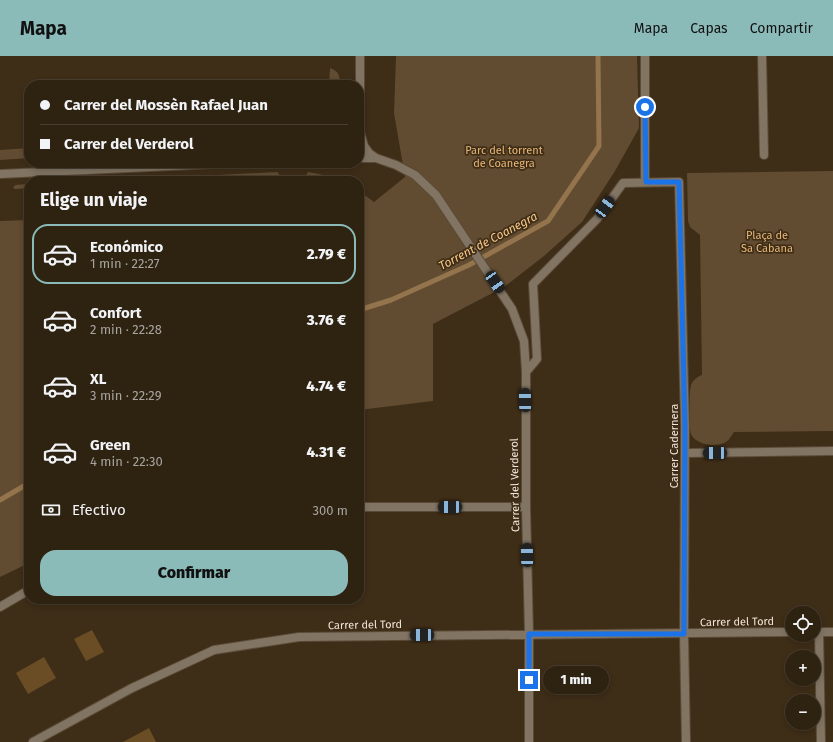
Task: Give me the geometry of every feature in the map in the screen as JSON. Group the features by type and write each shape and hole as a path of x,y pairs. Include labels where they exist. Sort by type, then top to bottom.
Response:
{"street":[{"path":"360,56 360,80"},
{"path":"526,372 536,359 534,284 597,219 623,183 646,182 645,56"},
{"path":"762,56 764,155"},
{"path":"364,145 366,150 380,159"},
{"path":"364,158 380,159"},
{"name":"Carrer del Verderol","path":"380,159 408,171 430,188 512,309 524,341 526,372 529,742"},
{"path":"0,174 128,168"},
{"name":"Carrer Cadernera","path":"646,182 679,182 685,453 684,634 686,742"},
{"path":"685,453 833,451"},
{"path":"364,507 526,507"},
{"path":"0,607 24,593"},
{"name":"Carrer del Tord","path":"33,742 132,688 214,650 298,637 785,632"},
{"path":"821,632 833,632"},
{"path":"817,642 821,742"}],"green space":[{"name":"Parc del torrent de Coanegra","path":"396,56 637,56 639,128 615,171 582,222 544,256 504,287 433,324 433,401 364,409 364,195 374,202 405,177 394,113"},
{"path":"330,68 338,74 340,80 329,80"},
{"path":"24,148 24,158 0,160 0,150"},
{"name":"Plaça de Sa Cabana","path":"833,171 833,431 734,432 729,440 724,443 711,445 701,443 693,438 690,425 690,388 695,379 702,375 700,235 690,227 688,221 687,173"},
{"path":"277,172 279,174 279,176 200,176"},
{"path":"308,172 329,176 306,176"},
{"path":"24,184 24,188 15,189 13,188 15,185"},
{"path":"24,220 24,565 0,577 0,221"}],"building":[{"path":"92,630 104,652 86,661 74,639"},
{"path":"44,657 56,678 28,694 16,673"},
{"path":"149,728 156,742 123,742"}],"waterway":[{"name":"Torrent de Coanegra","path":"364,308 391,300 469,265 548,221 599,146 598,56"},
{"name":"Torrent de Coanegra","path":"0,500 24,486"}],"route":[{"path":"529,680 529,634 684,634 685,426 679,182 646,182 645,107"}]}
